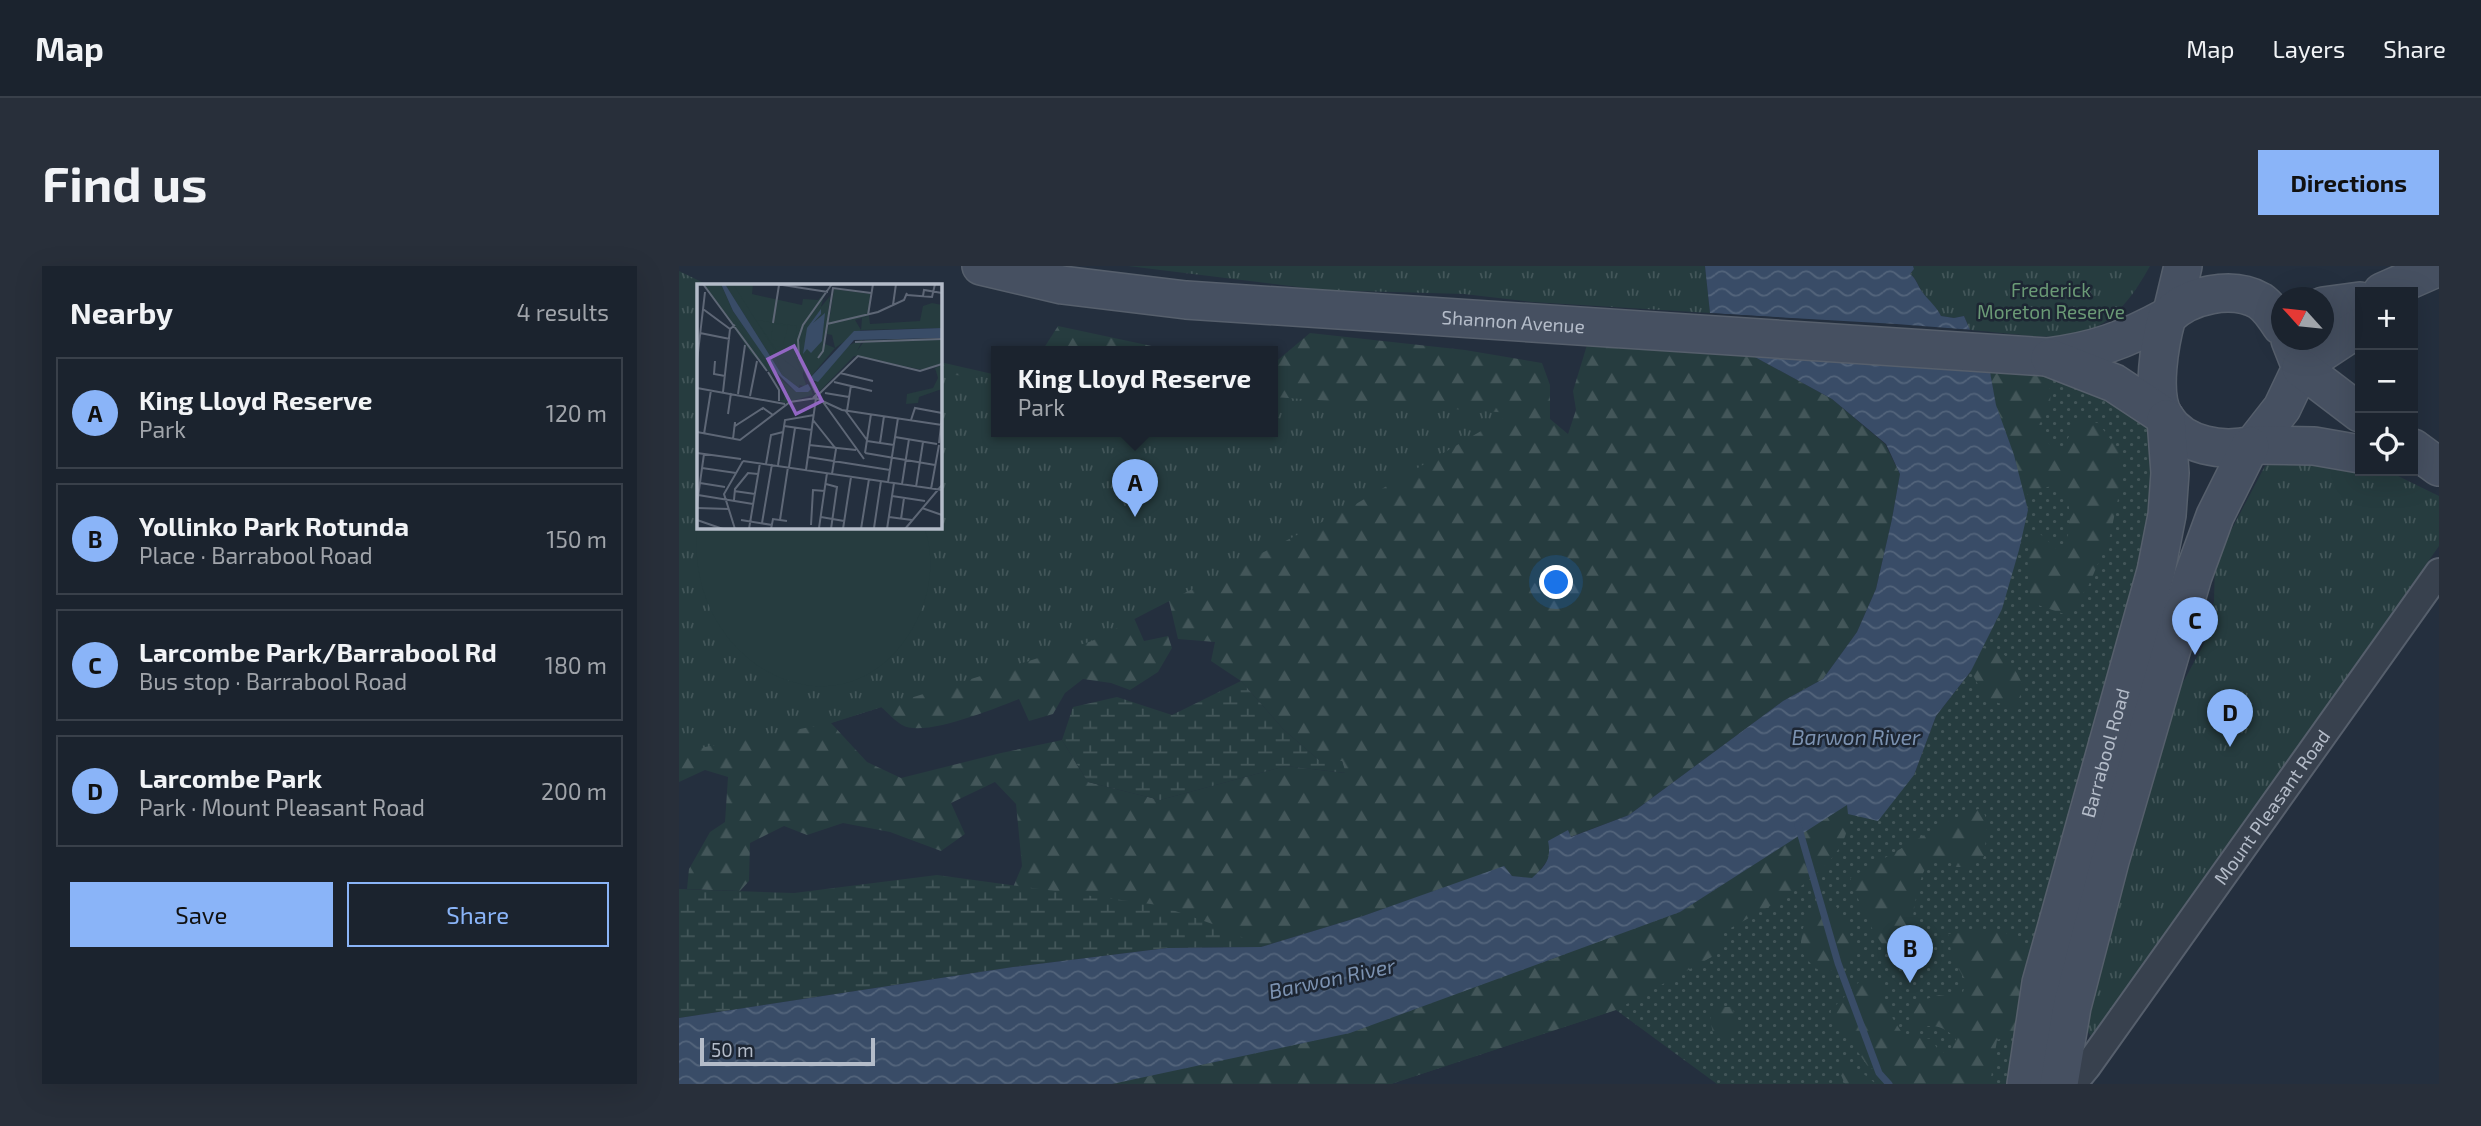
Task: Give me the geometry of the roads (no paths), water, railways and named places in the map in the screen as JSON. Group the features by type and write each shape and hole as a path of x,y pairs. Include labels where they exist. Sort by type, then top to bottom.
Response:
{"main road":[{"name":"Shannon Avenue","path":"981,266 1062,285 1185,300 2046,357 2095,349 2138,333 2191,301 2211,294 2235,294 2271,308"},
{"path":"2170,315 2183,266"},
{"path":"2245,266 2271,308"},
{"path":"2395,287 2425,276"},
{"path":"2334,306 2355,303"},
{"name":"Barrabool Road","path":"2026,1084 2041,983 2156,571 2167,515 2170,473 2165,417 2159,391 2158,358 2170,315"},
{"path":"2355,329 2297,358 2355,409"},
{"name":"Shannon Avenue","path":"2046,357 2114,383 2200,444 2221,448 2314,446 2355,453"},
{"name":"Barrabool Road","path":"2059,1084 2069,1021 2110,861 2199,558 2215,516 2252,446 2283,408 2297,358"},
{"path":"2418,452 2439,467"},
{"path":"2418,468 2439,473"}],"street":[{"name":"Mount Pleasant Road","path":"2073,1084 2439,572"},
{"path":"2069,1021 2073,1045 2078,1051 2089,1053 2097,1050 2105,1041"}],"water":[{"path":"1705,266 1913,266 1910,274 1941,316 1964,316 1970,330 1710,313"},
{"name":"Barwon River","path":"1753,356 1990,372 1996,405 2014,455 2028,510 2002,609 1971,671 1936,716 1914,775 1878,821 1848,814 1847,805 1680,912 1350,1033 1112,1084 679,1084 679,1018 1013,967 1167,948 1261,947 1363,916 1504,866 1512,876 1532,878 1546,862 1549,853 1548,841 1568,830 1571,837 1629,815 1783,701 1823,679 1857,632 1876,589 1900,474 1886,444 1832,399"}],"waterway":[{"path":"1798,825 1838,963 1879,1073 1889,1084"}],"place":[{"name":"King Lloyd Reserve","path":"1135,517"},
{"name":"Larcombe Park/Barrabool Rd","path":"2195,655"},
{"name":"Larcombe Park","path":"2230,747"},
{"name":"Yollinko Park Rotunda","path":"1910,983"}],"park label":[{"name":"Frederick Moreton Reserve","path":"2051,301"}]}
